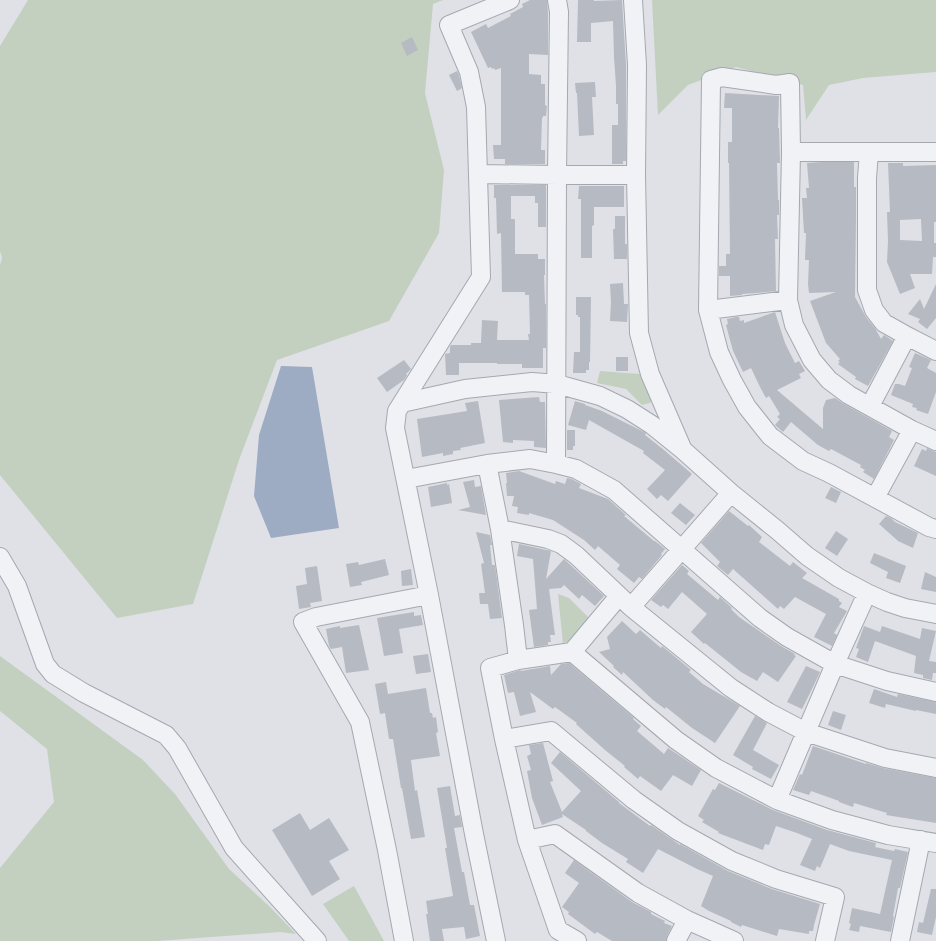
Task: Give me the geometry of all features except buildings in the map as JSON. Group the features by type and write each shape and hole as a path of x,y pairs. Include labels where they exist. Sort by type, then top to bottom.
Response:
{"street":[{"path":"496,941 395,428 397,412 402,403 481,278 476,107 469,72 449,25 510,0"},
{"path":"556,464 559,12 557,0"},
{"path":"633,0 637,65 636,175 638,333 650,374 683,450"},
{"path":"936,442 849,395 829,380 812,360 794,325 788,300 791,152 790,83 776,85 722,77 711,80 708,310 719,352 732,380 747,407 770,436 803,461 829,473 929,527 936,529"},
{"path":"791,152 936,152"},
{"path":"868,152 867,290 874,310 884,323 936,351"},
{"path":"479,174 636,175"},
{"path":"708,310 788,300"},
{"path":"870,406 907,336"},
{"path":"402,403 465,389 532,382 557,384 600,396 627,409 652,425 807,556 839,578 887,602 936,614"},
{"path":"875,498 912,430"},
{"path":"406,480 487,464 530,459 576,469 614,490 760,618 787,637 835,664 886,681 936,692"},
{"path":"487,464 500,529 518,660"},
{"path":"577,941 558,930 528,840 504,739 490,668 518,660 572,652 681,549 731,493"},
{"path":"500,529 548,539 561,544 576,554 625,601 731,688 768,712 806,732 885,758 936,768"},
{"path":"0,557 18,586 45,664 53,674 84,693 166,735 177,748 234,848 317,941"},
{"path":"777,800 867,593"},
{"path":"404,941 387,850 360,722 303,622 316,617 429,595"},
{"path":"572,652 676,740 716,768 777,800 832,820 888,835 929,842 900,941"},
{"path":"504,739 551,731 634,800 678,831 738,863 776,879 835,897 825,941"},
{"path":"528,840 555,834 638,893 687,920 734,941"},
{"path":"676,941 687,920"}],"green space":[{"path":"28,0 443,0 433,4 425,93 444,170 439,233 389,321 277,360 239,460 193,604 117,618 0,475 0,265 2,258 0,251 0,46"},
{"path":"652,0 936,0 936,72 863,78 829,85 806,120 803,85 736,67 688,85 658,115"},
{"path":"600,371 640,374 653,399 650,403 642,405 626,389 597,383"},
{"path":"558,594 569,598 590,619 572,640 563,644"},
{"path":"0,656 143,760 175,794 229,869 269,906 296,934 280,932 157,941 0,941 0,868 54,802 47,749 0,711"},
{"path":"354,886 384,941 349,941 323,904"}],"water":[{"path":"281,366 312,367 339,528 271,538 254,496 259,435"}]}
